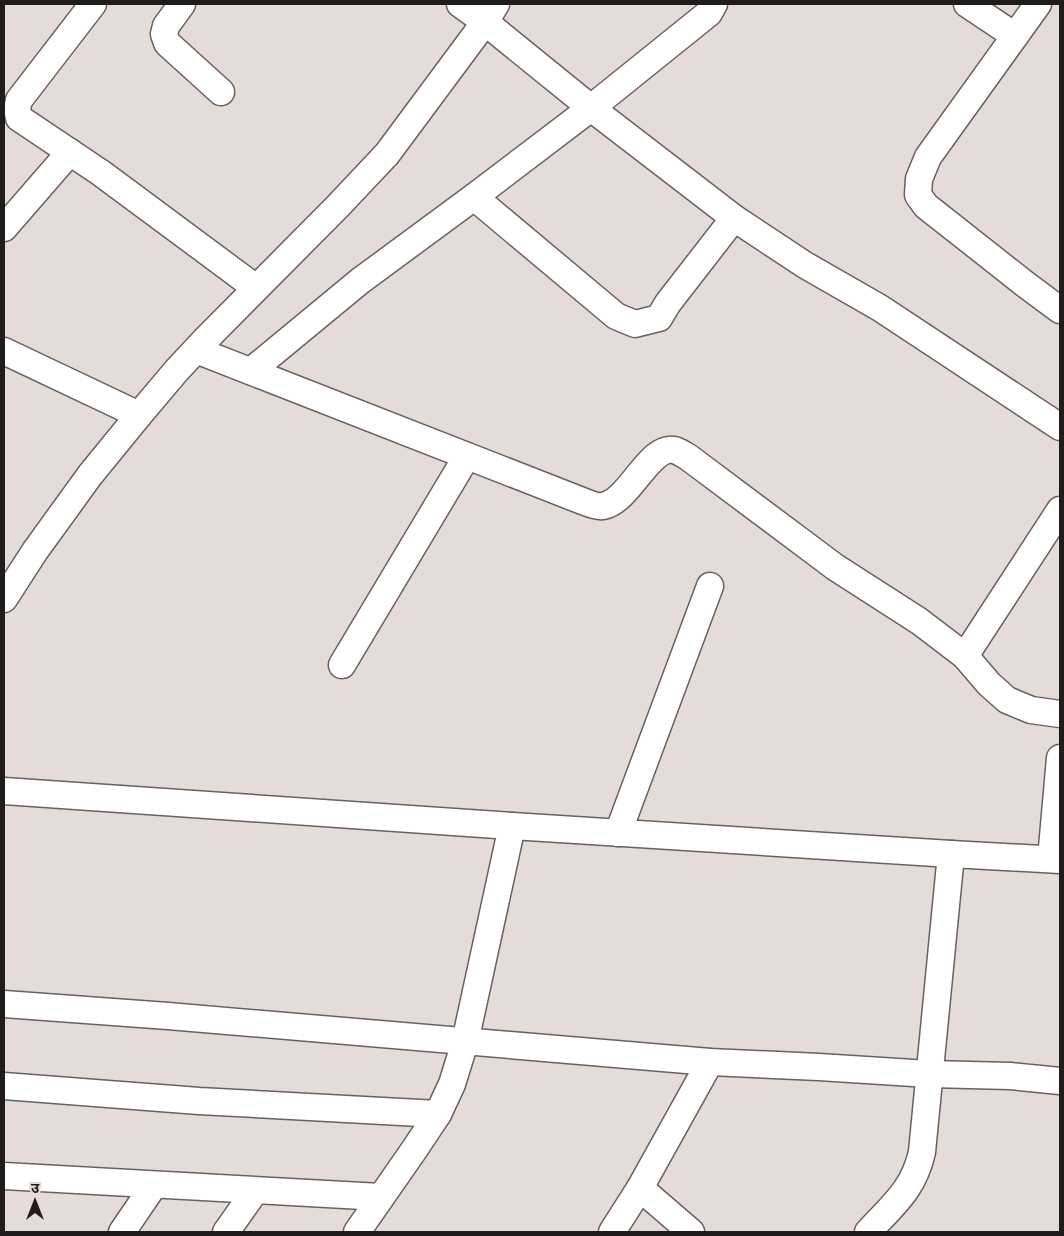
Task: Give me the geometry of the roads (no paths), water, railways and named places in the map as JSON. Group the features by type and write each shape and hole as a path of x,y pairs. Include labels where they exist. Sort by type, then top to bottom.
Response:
{"street":[{"path":"93,4 20,100 17,110 20,118 100,172 256,288"},
{"path":"182,4 166,26 164,34 167,44 221,92"},
{"path":"460,4 490,13 591,108 734,218 806,266 880,308 1060,427"},
{"path":"252,371 360,281 591,108 709,13 714,4"},
{"path":"967,4 1015,36"},
{"path":"1038,4 928,157 919,179 918,195 926,206 1060,310"},
{"path":"4,599 35,550 90,475 139,415 196,350 387,154 490,13"},
{"path":"4,228 70,152"},
{"path":"474,197 616,316 635,324 658,318 734,218"},
{"path":"196,350 602,507 616,502 662,451 673,450 688,457 835,567 919,621 965,656 989,684 1007,700 1031,710 1060,714"},
{"path":"4,351 139,415"},
{"path":"342,665 467,456"},
{"path":"965,656 1060,510"},
{"path":"618,833 710,586"},
{"path":"4,790 618,833 1056,859 1060,758"},
{"path":"357,1232 438,1114 452,1084 465,1042 512,826"},
{"path":"868,1232 904,1194 919,1166 922,1152 951,854"},
{"path":"4,1004 710,1062 929,1074 1010,1076 1060,1081"},
{"path":"612,1232 640,1188 710,1062"},
{"path":"4,1086 199,1101 438,1114"},
{"path":"4,1176 381,1197"},
{"path":"122,1232 154,1185"},
{"path":"640,1188 691,1232"},
{"path":"226,1232 255,1191"}]}
